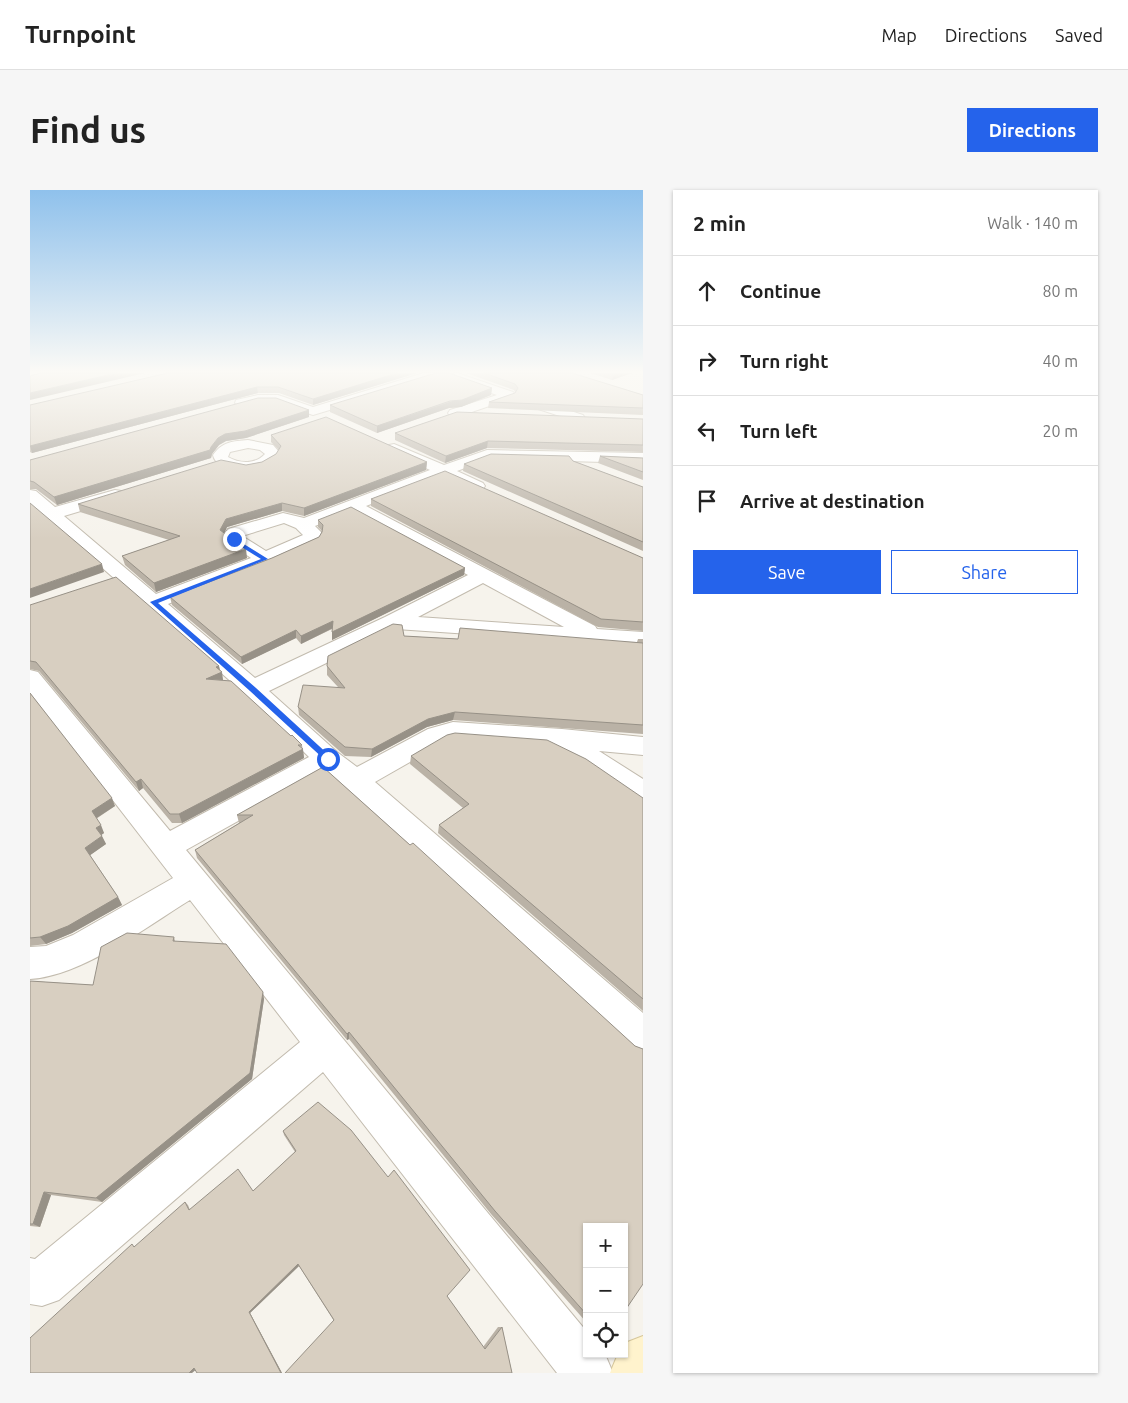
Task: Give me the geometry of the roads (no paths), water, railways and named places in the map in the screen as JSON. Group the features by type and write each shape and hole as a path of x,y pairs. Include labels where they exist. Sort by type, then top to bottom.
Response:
{"street":[{"path":"224,461 220,455 226,449 274,435"},
{"path":"385,437 445,471 490,492"},
{"path":"205,467 224,461 239,466 250,466 267,461 272,457 273,453 268,448 248,444"},
{"path":"304,524 487,454 643,458"},
{"path":"554,455 598,472"},
{"path":"51,514 132,489"},
{"path":"30,495 114,578 153,602 253,689 328,759 356,780 643,1038"},
{"path":"351,505 594,635"},
{"path":"153,602 265,559 312,538 312,532 304,524 290,518 278,518 234,533 232,537 234,539 265,559"},
{"path":"253,689 393,622 484,575"},
{"path":"393,622 643,639"},
{"path":"30,677 588,1373"},
{"path":"356,780 437,735 452,732 562,738 643,746"},
{"path":"562,738 643,793"},
{"path":"166,846 328,759"},
{"path":"30,963 47,962 85,946 193,882"},
{"path":"34,1286 324,1046"},
{"path":"634,1373 643,1361"}]}
